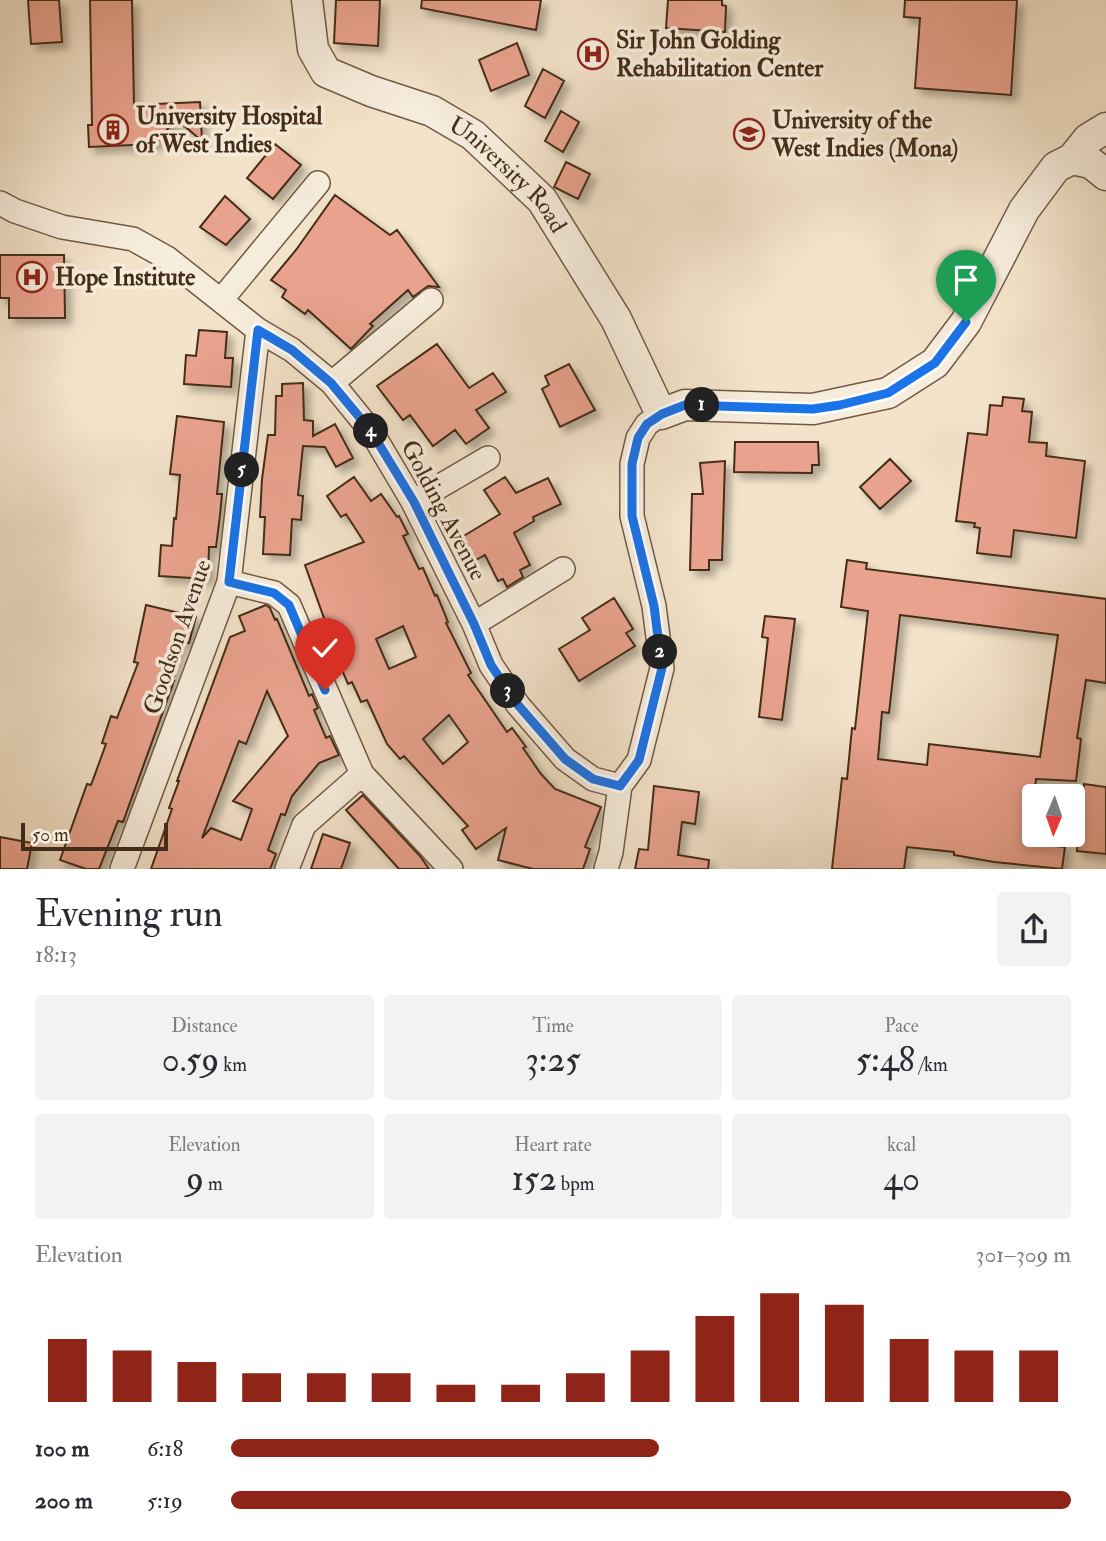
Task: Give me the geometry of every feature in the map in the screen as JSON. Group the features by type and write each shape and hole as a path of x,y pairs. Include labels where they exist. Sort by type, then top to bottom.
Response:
{"street":[{"name":"University Road","path":"307,0 313,49 326,72 371,91 432,111 473,135 542,200 616,319 662,414"},
{"path":"606,869 611,852 620,786 639,760 662,668 654,606 632,516 632,464 638,438 647,424 662,414 685,405 813,409 840,405 888,393 935,363 966,322 1024,210 1056,167 1072,159 1088,139 1106,128"},
{"path":"1072,159 1091,163 1106,175"},
{"path":"222,299 318,183"},
{"name":"Golding Avenue","path":"0,203 62,227 132,239 167,258 258,330 292,350 331,383 371,431 414,502 474,624 491,665 518,705 565,759 593,779 620,786"},
{"path":"331,383 431,300"},
{"name":"Goodson Avenue","path":"122,869 229,582 258,330"},
{"path":"414,502 488,458"},
{"path":"474,624 563,569"},
{"path":"229,582 274,593 289,605 362,774 452,869"},
{"path":"287,869 304,825 362,774"}],"building":[{"path":"28,0 59,0 62,42 31,44"},
{"path":"90,0 132,0 134,105 200,102 202,141 176,119 155,144 89,147 88,125 92,125"},
{"path":"336,0 380,0 378,46 334,43"},
{"path":"422,0 541,0 536,30 421,8"},
{"path":"668,0 722,0 722,5 726,6 725,32 666,28"},
{"path":"905,0 1017,0 1011,95 915,88 920,18 904,17"},
{"path":"517,43 529,75 491,91 479,60"},
{"path":"543,69 564,81 545,118 525,106"},
{"path":"561,111 579,122 563,152 545,141"},
{"path":"275,144 301,165 273,199 247,178"},
{"path":"566,162 590,174 578,199 554,187"},
{"path":"335,195 390,235 397,230 439,287 428,286 413,297 408,290 370,324 373,326 351,349 308,310 305,314 282,297 286,290 271,280"},
{"path":"225,196 250,219 226,245 200,227"},
{"name":"Hope Institute","path":"0,255 64,255 65,318 9,318 9,298 0,298"},
{"path":"199,330 227,332 225,358 233,358 231,387 184,384 186,355 196,356"},
{"path":"437,344 469,388 493,373 506,392 476,410 489,428 466,444 455,430 433,446 410,415 403,420 377,386"},
{"path":"569,364 595,410 560,427 542,389 549,385 545,376"},
{"path":"303,383 304,420 313,421 313,436 335,424 353,458 336,467 325,447 303,446 298,495 303,496 301,520 292,519 290,555 263,554 265,517 260,517 262,479 268,435 275,435 276,396 282,396 282,384"},
{"path":"1003,397 1024,399 1022,411 1032,412 1029,442 1047,443 1046,456 1085,461 1076,538 1014,530 1011,557 977,553 980,528 974,527 975,523 956,521 968,433 987,435 990,405 1002,406"},
{"path":"177,416 224,422 217,494 222,494 220,515 216,547 209,547 208,579 159,576 161,545 172,546 174,518 176,519 180,475 170,474"},
{"path":"735,442 818,442 819,465 812,465 812,473 734,472"},
{"path":"890,459 911,481 880,509 860,487"},
{"path":"725,461 722,560 709,560 709,570 690,570 692,494 703,494 700,463"},
{"path":"354,477 371,501 381,494 397,517 399,516 408,534 403,536 419,569 423,568 435,596 437,595 448,622 446,623 471,673 468,675 507,732 512,728 541,774 555,789 601,807 585,847 590,849 583,869 533,869 498,860 506,828 476,849 462,830 468,826 404,756 400,759 387,744 367,700 361,702 352,682 348,684 326,633 329,632 305,565 364,542 346,514 341,517 327,496","holes":["403,626 416,657 389,669 376,639","449,715 468,742 443,764 423,739"]},
{"path":"505,477 516,493 548,478 561,504 533,517 534,521 514,533 530,565 520,570 523,577 507,587 503,579 498,581 485,555 476,560 462,537 500,514 484,490"},
{"path":"847,560 867,563 866,569 1106,599 1106,683 1086,680 1077,738 1081,739 1076,781 1036,779 1035,784 1022,784 1022,847 1065,847 1062,869 994,862 954,855 954,852 907,847 904,869 832,869 842,778 847,779 852,728 855,729 868,611 841,607","holes":["900,615 1058,635 1040,757 929,744 927,765 878,759 882,712 889,713"]},
{"path":"614,598 633,629 626,633 635,646 579,681 559,649 590,630 582,618"},
{"path":"146,605 196,617 189,643 181,641 171,681 174,681 123,822 118,821 99,869 86,869 60,860 87,784 91,785 106,744 102,743 111,716 117,718 138,663 134,662"},
{"path":"266,605 270,608 309,696 312,694 318,708 314,710 326,738 330,736 339,755 319,763 292,796 285,815 281,814 268,850 276,854 270,869 151,869 172,809 169,808 177,781 230,637 245,631 239,616","holes":["267,691 288,736 233,801 252,809 241,840 211,828 202,838 239,741 246,744"]},
{"path":"765,616 795,619 782,720 759,717 768,638 762,637"},
{"path":"1085,784 1106,787 1106,854 1077,851 1077,847 1085,847"},
{"path":"654,786 699,792 695,824 682,822 678,855 709,860 708,869 635,869 639,849 648,850"},
{"path":"363,795 429,869 399,869 346,810"},
{"path":"323,834 350,843 341,869 311,869"},
{"path":"0,837 32,843 27,869 0,869"}],"place":[{"name":"Sir John Golding Rehabilitation Center","path":"593,54"},
{"name":"University Hospital of West Indies","path":"113,130"},
{"name":"University of the West Indies (Mona)","path":"749,134"},
{"name":"Hope Institute","path":"32,277"}],"route":[{"path":"325,690 289,605 274,593 229,582 258,330 292,350 331,383 371,431 414,502 474,624 491,665 518,705 565,759 593,779 620,786 639,760 662,668 654,606 632,516 632,464 638,438 647,424 662,414 685,405 813,409 888,393 935,363 966,322"}]}
